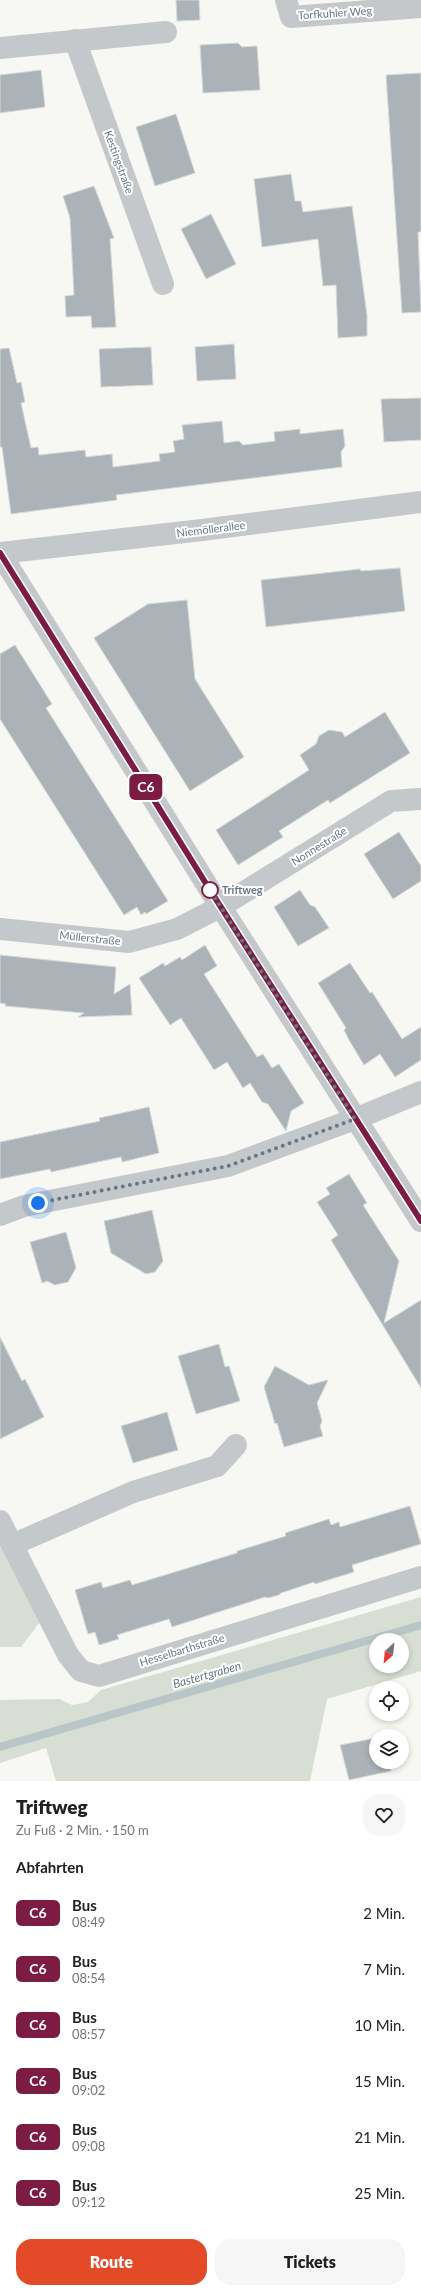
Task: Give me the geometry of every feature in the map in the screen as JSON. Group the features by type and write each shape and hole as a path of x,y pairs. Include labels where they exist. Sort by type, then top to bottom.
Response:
{"street":[{"name":"Torfkuhler Weg","path":"286,0 291,16 421,7"},
{"path":"0,48 166,32"},
{"name":"Kestingstraße","path":"75,40 163,284"},
{"name":"Niemöllerallee","path":"0,553 421,502"},
{"path":"0,553 220,907 421,1221"},
{"name":"Nonnestraße","path":"220,907 391,801 421,800"},
{"name":"Müllerstraße","path":"0,929 129,942 177,929 220,907"},
{"path":"0,1215 24,1206 228,1166 355,1119 421,1092"},
{"path":"12,1545 133,1492 217,1466 236,1445"},
{"name":"Hesselbarthstraße","path":"0,1521 68,1655 81,1671 99,1676 421,1577"}],"shaded area":[{"path":"0,1545 40,1622 21,1647 0,1647"},
{"path":"421,1597 421,1671 387,1681 369,1681 369,1686 327,1699 310,1781 56,1781 46,1748 0,1763 0,1700 59,1699 72,1705 88,1702 101,1690"}],"building":[{"path":"176,0 199,0 200,20 177,21"},
{"path":"238,43 242,47 257,46 260,90 203,93 200,45"},
{"path":"41,70 45,107 0,113 0,75"},
{"path":"421,73 421,232 418,232 421,312 402,313 386,75"},
{"path":"176,114 195,173 155,186 136,127"},
{"path":"291,174 295,201 301,201 303,212 352,206 367,315 367,336 338,338 336,285 323,286 318,239 262,247 254,179"},
{"path":"94,186 114,238 110,239 116,327 92,328 91,316 66,317 65,296 74,295 70,218 63,196"},
{"path":"211,214 236,264 206,279 181,229"},
{"path":"234,344 236,379 197,381 195,347"},
{"path":"151,347 153,385 101,387 99,349"},
{"path":"9,348 17,383 21,382 25,402 21,403 31,448 38,447 39,455 85,450 86,457 112,454 113,467 160,461 159,454 175,452 173,441 184,439 182,425 222,421 224,443 239,441 243,445 275,441 274,432 300,429 300,434 343,429 345,446 341,452 342,467 116,495 117,500 11,514 2,447 0,447 0,349"},
{"path":"421,398 421,440 384,442 381,399"},
{"path":"400,568 405,611 266,627 261,580 360,569 361,571"},
{"path":"187,600 195,679 244,757 190,791 94,638 148,604"},
{"path":"15,645 52,704 46,708 168,901 146,914 145,912 141,915 137,907 124,915 0,719 0,654"},
{"path":"385,712 410,753 330,803 328,800 279,831 283,837 238,865 216,830 309,770 300,755 316,744 319,736 329,730 342,732 345,737"},
{"path":"399,832 421,866 421,881 393,899 364,854"},
{"path":"300,890 310,905 315,907 329,928 298,946 274,907"},
{"path":"205,945 217,966 204,974 257,1057 263,1054 272,1068 279,1064 304,1103 291,1111 286,1131 268,1104 262,1102 250,1083 243,1088 227,1062 214,1070 181,1018 170,1025 139,978 163,963 165,966 180,957 182,960"},
{"path":"0,955 116,967 114,994 130,984 132,1015 78,1017 84,1013 5,1006 6,1004 0,1003"},
{"path":"350,963 370,993 372,992 402,1039 421,1027 421,1060 395,1077 380,1054 364,1065 344,1030 346,1028 318,983"},
{"path":"149,1107 159,1153 122,1162 121,1157 51,1172 50,1169 0,1179 0,1142 100,1121 99,1118"},
{"path":"349,1174 367,1203 363,1205 399,1261 384,1323 421,1300 421,1388 331,1240 338,1235 317,1202 330,1194 326,1188"},
{"path":"152,1210 163,1261 155,1272 146,1274 111,1253 104,1221"},
{"path":"66,1232 76,1268 68,1282 55,1285 47,1281 42,1283 30,1242"},
{"path":"0,1337 22,1381 25,1379 44,1417 0,1439"},
{"path":"219,1344 225,1367 229,1366 240,1401 196,1414 178,1356"},
{"path":"275,1366 309,1385 328,1380 317,1403 322,1421 320,1426 323,1436 284,1447 277,1423 275,1424 264,1387"},
{"path":"167,1412 178,1450 133,1463 121,1426"},
{"path":"410,1506 421,1544 352,1565 354,1572 315,1584 314,1582 279,1595 268,1598 265,1597 172,1627 169,1619 117,1635 119,1639 99,1645 95,1632 88,1634 75,1590 101,1582 103,1588 130,1580 132,1585 237,1553 237,1551 286,1536 285,1533 329,1519 331,1525 339,1522 340,1527"},
{"path":"369,1739 369,1769 391,1769 391,1771 349,1780 340,1745"}],"waterway":[{"name":"Bastertgraben","path":"0,1747 421,1625"}],"bus line":[{"name":"C6","path":"0,553 210,890 421,1221"}],"place":[{"name":"Triftweg","path":"210,890"}],"route":[{"path":"38,1203 228,1166 355,1119 210,890"}]}
